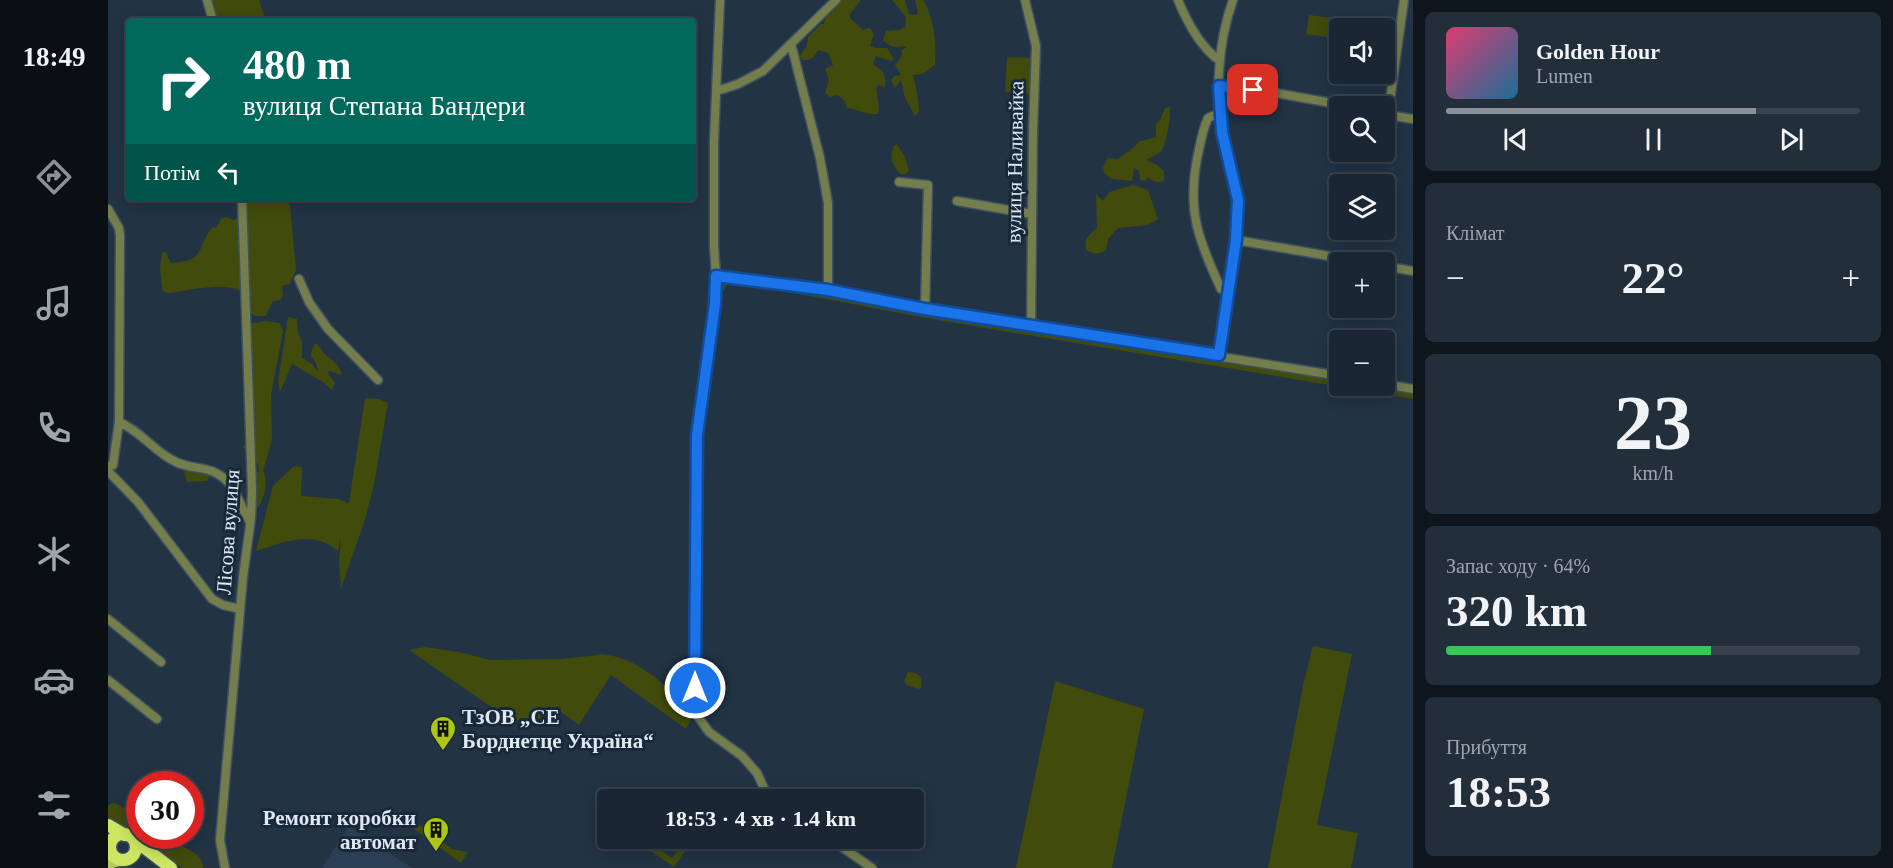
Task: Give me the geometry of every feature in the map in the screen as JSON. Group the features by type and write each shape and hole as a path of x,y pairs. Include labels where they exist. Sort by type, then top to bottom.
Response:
{"highway":[{"path":"108,825 126,835"},
{"path":"126,836 118,835 109,844 115,857 125,860 146,858 160,861"},
{"path":"125,860 135,849"},
{"path":"144,849 171,868"}],"main road":[{"path":"108,864 125,860"}],"street":[{"path":"207,0 212,18"},
{"path":"720,0 714,189 716,276 714,309 697,435 695,688 699,718 709,732 742,756 757,773 764,789"},
{"path":"717,91 756,75 836,0"},
{"name":"вулиця Наливайка","path":"1025,0 1036,45 1030,326"},
{"path":"1178,0 1199,39 1221,61"},
{"path":"1219,355 1236,240 1238,200 1220,113 1219,86 1225,29 1233,0"},
{"path":"1389,96 1404,0"},
{"path":"791,44 820,158 828,203 828,290"},
{"path":"1219,86 1329,103"},
{"path":"1220,113 1208,118 1205,125 1196,167 1192,202 1196,225 1210,266 1221,289 1229,291"},
{"path":"1395,116 1413,119"},
{"path":"899,182 928,185 925,309"},
{"name":"Лісова вулиця","path":"225,868 220,840 240,609 251,522 251,448 242,201"},
{"path":"957,201 1032,214"},
{"path":"108,209 119,228 120,235 118,422 110,467 212,599 223,605 240,609"},
{"path":"1236,240 1329,256"},
{"path":"1395,268 1413,271"},
{"path":"716,276 828,290 925,309 1329,374"},
{"path":"299,279 309,302 328,328 378,380"},
{"path":"1395,386 1413,389"},
{"path":"118,422 131,427 157,450 177,463 216,471 229,483 251,522"},
{"path":"108,619 161,662"},
{"path":"108,680 157,719"},
{"path":"845,849 872,868"}],"shaded area":[{"path":"349,826 412,868 322,868"}],"green space":[{"path":"209,0 259,0 265,18 214,18"},
{"path":"840,0 861,0 850,14 850,18 863,30 870,28 874,34 870,46 887,48 894,59 891,61 876,56 873,64 882,71 886,80 885,87 879,85 876,87 878,114 847,108 844,100 837,95 830,97 825,93 829,80 825,69 833,65 828,53 818,50 814,57 808,60 802,60 800,56 807,45 808,37 821,24 824,24 826,16 832,12"},
{"path":"892,0 905,0 909,14 916,15 918,12 915,0 923,0 932,23 935,39 935,65 923,74 913,75 919,107 919,112 915,116 905,98 901,80 895,88 891,81 894,76 901,75 895,65 901,58 902,50 907,47 893,46 883,40 886,31 905,27 906,17"},
{"path":"1309,15 1332,18 1329,18 1329,37 1306,34"},
{"path":"1007,57 1034,58 1032,94 1005,92"},
{"path":"1170,107 1166,141 1162,150 1146,160 1164,171 1164,181 1155,182 1148,177 1145,181 1140,180 1139,171 1134,168 1132,181 1112,179 1104,173 1103,167 1108,158 1118,159 1138,142 1156,137 1156,124 1165,108"},
{"path":"897,144 905,157 909,171 905,174 900,174 892,161 892,150"},
{"path":"1133,185 1148,190 1158,219 1148,225 1118,228 1108,239 1106,250 1103,252 1096,253 1086,250 1087,237 1097,228 1096,194 1103,201 1109,192"},
{"path":"240,201 288,201 290,205 296,270 289,284 282,286 283,296 280,300 273,301 266,316 255,316 249,312 244,295 239,290 230,287 164,292 160,267 162,253 166,252 170,262 174,264 188,261 198,254 208,233 213,227 216,228 221,219 226,217 234,220 239,215"},
{"path":"725,282 804,291 911,311 1329,377 1329,385 756,287 727,285 722,293 716,331 720,287"},
{"path":"288,317 297,319 302,342 302,358 312,364 318,372 311,356 312,349 317,344 339,367 342,374 340,375 331,371 327,372 335,383 332,390 323,382 292,364 280,392 278,382"},
{"path":"264,321 280,323 283,331 271,395 272,440 263,471 266,479 265,491 256,509 255,489 258,482 255,474 259,471 258,464 243,447 248,441 249,324"},
{"path":"1395,389 1413,392 1413,399 1395,396"},
{"path":"365,398 379,399 388,403 374,485 364,523 341,588 339,562 341,537 338,551 318,540 298,539 256,551 273,486 294,466 302,467 301,496 339,499 349,503"},
{"path":"191,467 210,475 207,481 187,482 184,472"},
{"path":"1313,646 1352,654 1317,825 1358,833 1351,868 1268,868 1303,686"},
{"path":"425,647 490,660 561,659 597,654 612,656 639,666 695,712 686,729 611,675 579,725 557,709 533,722 510,720 409,650"},
{"path":"908,672 920,676 921,688 907,685 904,681"},
{"path":"1055,681 1144,709 1112,868 1016,868"},
{"path":"112,803 117,804 126,810 126,829 108,817 108,806"},
{"path":"399,810 452,849 468,852 461,863 396,816"},
{"path":"154,849 187,849 201,859 203,868 182,868"},
{"path":"648,849 658,849 672,858 679,849 686,849 674,867"}],"place":[{"name":"ТзОВ „СЕ Борднетце Україна“","path":"443,752"},
{"name":"Ремонт коробки автомат","path":"436,853"}],"route":[{"path":"695,688 697,435 717,290 716,276 828,290 925,309 1219,355 1236,240 1238,200 1222,132 1219,86 1253,90"}]}
